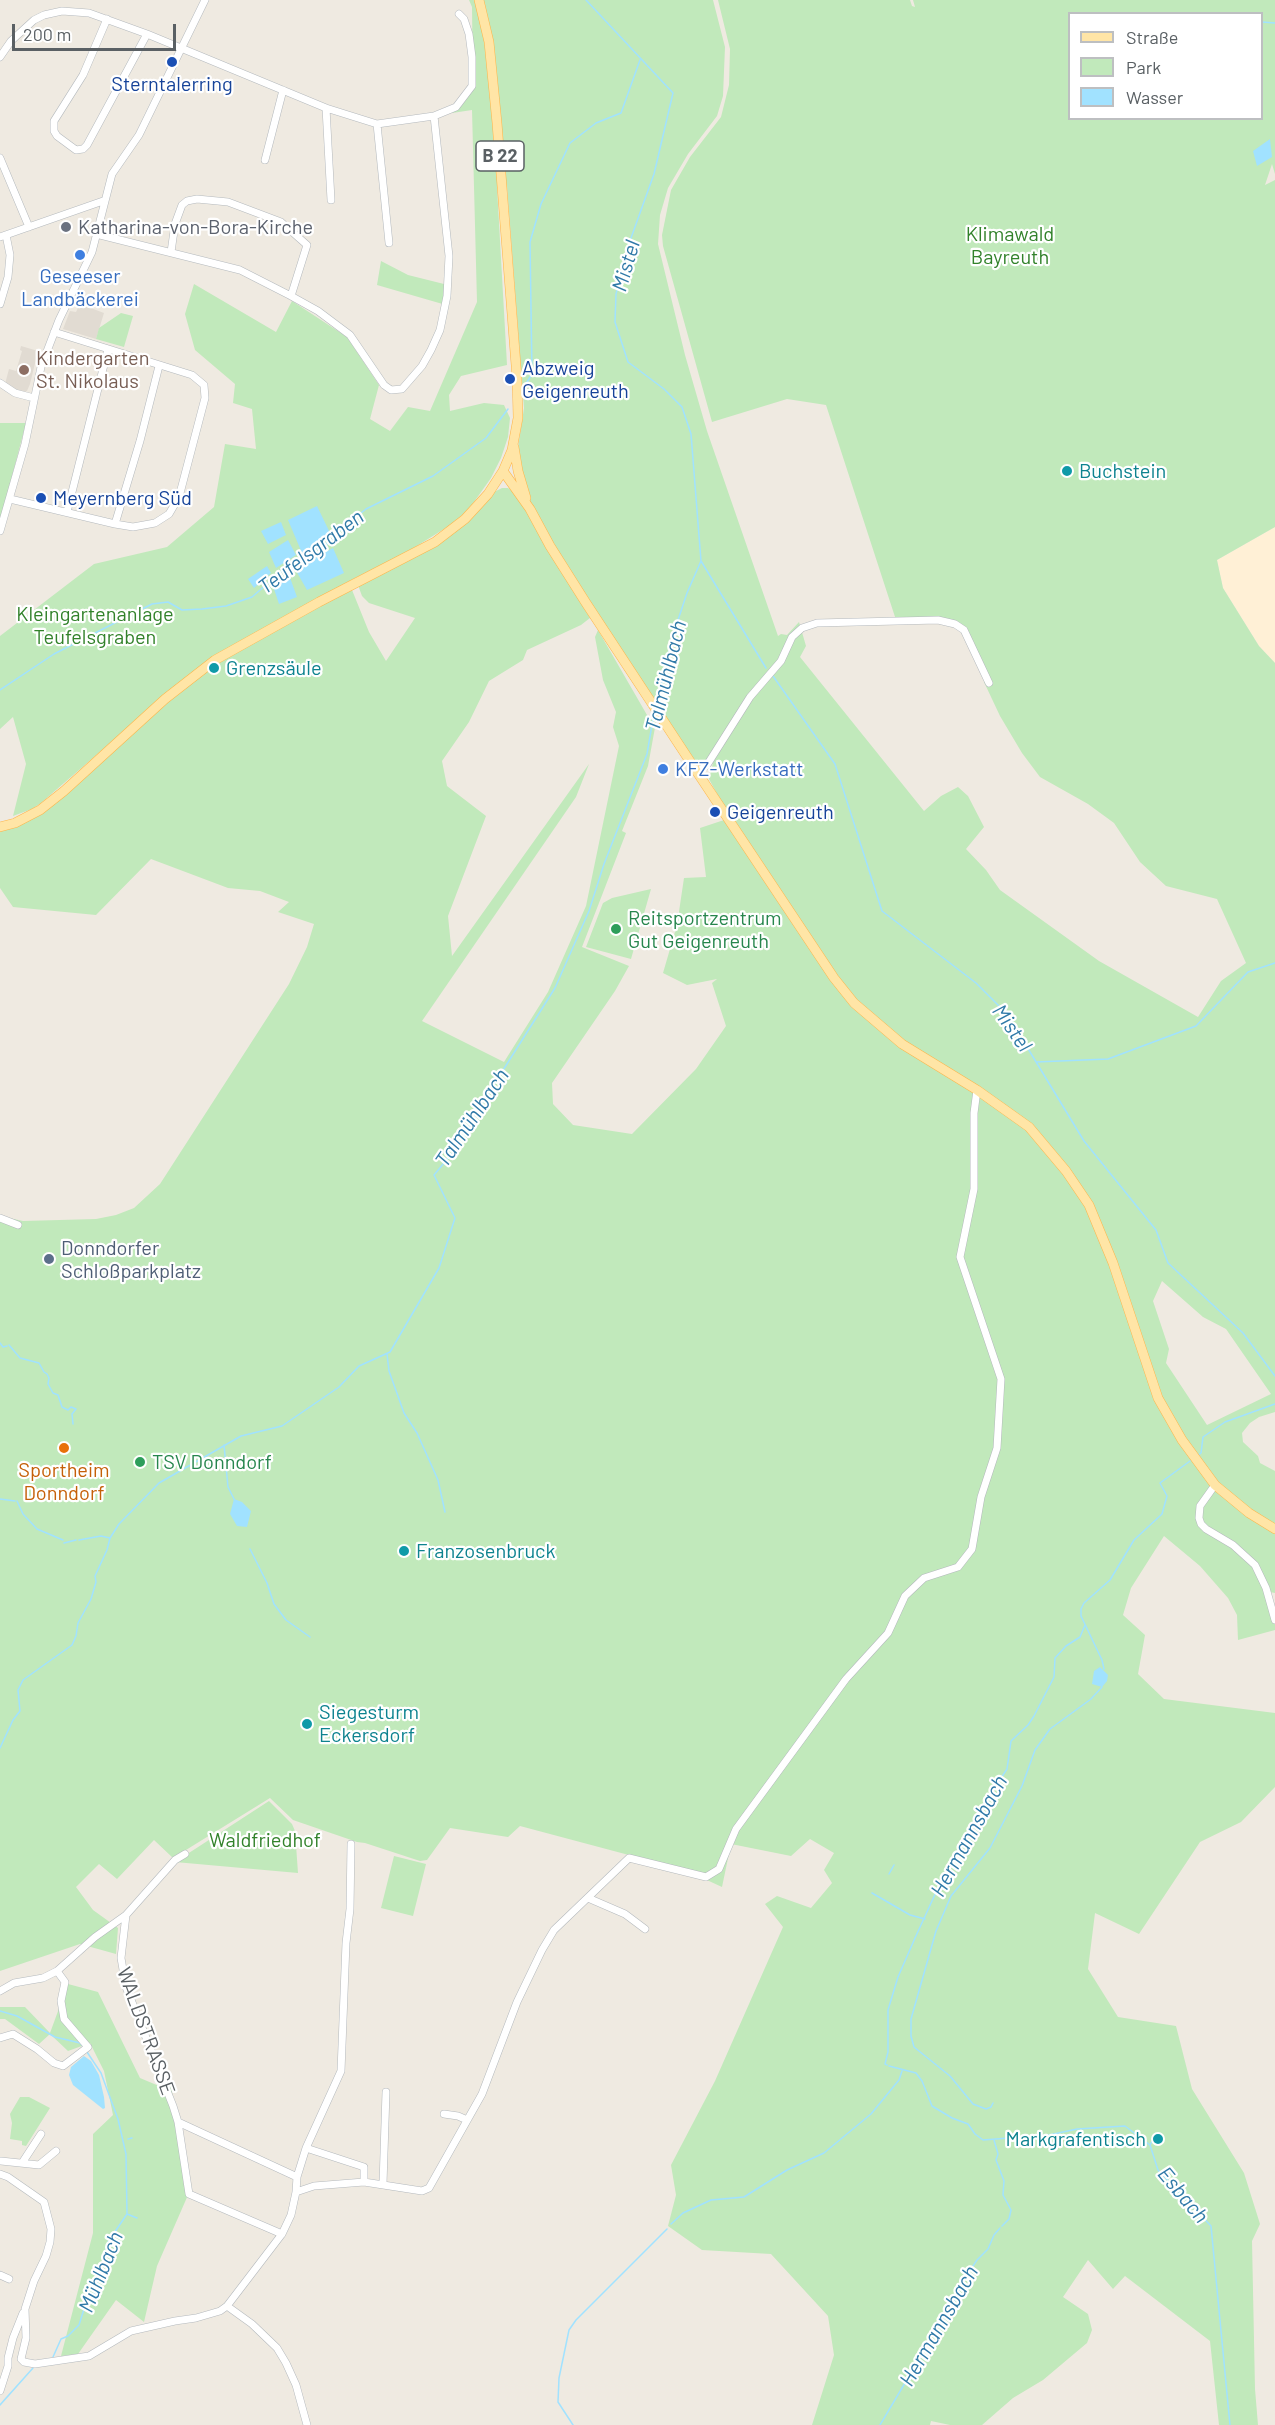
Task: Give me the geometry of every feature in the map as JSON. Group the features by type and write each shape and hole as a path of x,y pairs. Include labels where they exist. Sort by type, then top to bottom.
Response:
{"main road":[{"name":"B 22","path":"0,827 15,823 40,810 56,798 165,699 215,660 319,602 435,542 465,519 488,494 504,470 514,439 518,398 514,313 490,54 479,0"},
{"path":"514,439 518,484"},
{"path":"504,470 515,474 530,509 556,556 834,978 854,1003 902,1044 976,1090 1029,1127 1041,1139 1089,1205 1113,1263 1158,1398 1182,1440 1215,1485 1249,1513 1275,1529"},
{"path":"488,494 502,486 518,484"}],"street":[{"path":"0,531 25,444 43,360 84,270 112,174 139,135 205,0"},
{"path":"0,57 24,28 44,15 62,11 78,12 107,18 326,108 377,124 434,116 456,107 472,86 469,34 465,19 459,14"},
{"path":"107,18 82,75 54,121 54,131 57,136 71,147 79,150 87,145 147,34"},
{"path":"265,160 283,90"},
{"path":"326,108 331,200"},
{"path":"96,234 240,270 318,311 350,335 384,385 391,390 402,389 408,385 422,366 440,330 447,296 449,256 434,116"},
{"path":"377,124 389,243"},
{"path":"0,158 29,226"},
{"path":"171,252 179,210 187,201 197,199 228,202 281,222 307,245 291,296"},
{"path":"0,304 8,277 10,255 3,236 104,201"},
{"path":"10,499 115,524 133,526 155,523 169,514 179,497 206,391 204,385 197,377 54,333"},
{"path":"67,512 108,349"},
{"path":"115,524 140,441 159,366"},
{"path":"0,383 15,393 34,398"},
{"path":"697,772 706,765 750,698 781,661 792,637 802,628 817,623 938,621 956,624 964,630 989,683"},
{"path":"296,2192 314,2186 364,2182 422,2191 429,2188 482,2094 517,2002 554,1930 629,1858 706,1877 719,1869 736,1829 797,1749 846,1679 888,1633 905,1596 924,1578 958,1567 972,1549 981,1497 997,1448 1001,1379 960,1257 974,1189 976,1090"},
{"path":"0,1218 18,1225"},
{"path":"1215,1485 1200,1506 1201,1524 1233,1545 1255,1565 1266,1588 1275,1620"},
{"path":"25,2309 26,2338 21,2359 28,2364 35,2364 89,2356 131,2331 220,2311 227,2306 282,2234 291,2215 297,2176 306,2148 341,2071 346,1943 350,1909 351,1844"},
{"path":"0,1991 14,1983 36,1980 57,1971 95,1937 126,1915 175,1860 185,1854"},
{"path":"588,1898 625,1914 645,1929"},
{"name":"WALDSTRASSE","path":"126,1915 120,1958 126,1986 178,2122 189,2194 282,2234"},
{"path":"0,2038 13,2034 54,2063 63,2066 88,2047 64,2019 61,2001 65,1982 57,1971"},
{"path":"383,2184 386,2092"},
{"path":"444,2114 467,2120"},
{"path":"178,2122 297,2176"},
{"path":"22,2163 41,2134"},
{"path":"306,2148 364,2167 364,2182"},
{"path":"0,2161 39,2165 56,2151"},
{"path":"0,2174 44,2202 49,2216 50,2242 8,2358 8,2366 0,2391"},
{"path":"0,2275 9,2279"},
{"path":"227,2306 252,2324 277,2348 296,2385 307,2425"},
{"path":"0,2361 8,2358"}],"shaded area":[{"path":"80,304 104,313 96,339 63,329 70,311 76,312"},
{"name":"Kindergarten St. Nikolaus","path":"21,346 38,351 30,384 27,391 22,393 5,384 9,369 16,371 22,351"},
{"path":"1275,527 1275,663 1259,646 1223,588 1217,560"}],"green space":[{"path":"469,0 713,0 725,47 723,96 717,116 688,154 668,188 660,215 658,244 685,355 707,431 778,636 787,635 799,622 806,646 800,657 924,811 941,796 958,787 968,796 984,827 966,849 986,870 1000,890 1099,961 1198,1017 1221,981 1246,963 1217,899 1166,886 1140,862 1114,823 1088,804 1040,777 1022,753 1000,716 984,682 985,673 956,623 896,620 826,405 787,399 712,422 663,246 662,235 671,190 690,157 721,117 729,85 730,49 718,0 910,0 912,6 915,7 913,0 1275,0 1275,174 1272,164 1265,185 1275,180 1275,527 1217,560 1223,588 1259,646 1275,663 1275,1412 1259,1417 1242,1433 1243,1442 1258,1456 1260,1463 1275,1471 1275,1593 1270,1592 1275,1616 1275,1630 1238,1640 1237,1615 1228,1598 1200,1566 1164,1536 1131,1588 1123,1615 1145,1635 1138,1674 1164,1699 1275,1713 1275,1787 1241,1822 1200,1842 1139,1934 1095,1913 1088,1969 1118,2017 1176,2026 1192,2089 1244,2173 1260,2224 1252,2241 1255,2389 1258,2425 1219,2425 1210,2341 1125,2276 1113,2289 1088,2260 1063,2297 1088,2314 1092,2330 1087,2343 1043,2380 1013,2398 982,2425 950,2425 931,2421 930,2425 812,2425 834,2355 828,2316 771,2254 702,2250 668,2226 676,2195 671,2165 715,2081 783,1927 765,1904 777,1896 811,1908 832,1883 824,1870 834,1853 810,1839 791,1856 731,1844 722,1887 685,1870 520,1826 508,1837 450,1828 427,1860 420,1861 293,1820 270,1798 173,1858 154,1840 117,1879 99,1864 76,1887 93,1910 118,1928 116,1954 80,1944 0,1971 0,1216 23,1221 96,1219 116,1215 134,1208 160,1184 289,984 307,947 314,924 278,912 289,902 260,891 228,888 151,859 96,915 13,907 0,888 0,830 34,817 177,694 223,658 312,609 352,590 369,632 386,661 415,618 369,603 362,596 358,585 427,549 494,492 508,488 518,495 590,618 581,625 527,650 523,660 489,681 469,722 442,761 447,786 486,816 448,916 452,956 589,764 576,797 422,1021 504,1062 548,992 586,906 619,746 613,727 616,712 603,680 595,637 598,630 647,715 656,722 648,766 622,831 626,833 582,947 629,966 615,991 552,1083 553,1104 573,1125 632,1134 696,1069 726,1026 712,983 717,979 687,985 663,973 677,925 684,878 706,877 700,828 730,818 709,779 714,759 694,764 573,578 531,506 524,487 517,454 524,408 507,186 497,187 507,365 461,376 449,395 450,411 484,403 504,405 510,418 508,437 501,458 491,478 469,509 452,524 404,554 355,578 234,645 170,691 41,803 13,816 26,764 13,717 0,729 0,636 94,564 167,547 214,507 225,444 256,449 252,409 233,403 235,384 195,350 185,314 194,284 276,332 292,301 347,337 379,385 370,419 390,431 408,407 430,411 477,302 472,110 452,113 473,90 472,7","holes":["1162,1281 1203,1317 1226,1329 1271,1394 1207,1425 1166,1363 1169,1349 1153,1301"]},
{"path":"381,261 408,275 448,285 446,305 377,285"},
{"path":"121,313 133,316 124,347 96,339 99,328"},
{"path":"0,423 26,423 0,522"},
{"name":"Reitsportzentrum Gut Geigenreuth","path":"651,889 631,959 586,947 603,903 612,898"},
{"name":"Waldfriedhof","path":"269,1801 292,1824 295,1831 298,1873 175,1862"},
{"path":"394,1856 426,1864 413,1916 381,1908"},
{"path":"68,1984 98,1992 140,2078 159,2086 171,2085 188,2195 157,2266 144,2322 116,2300 78,2354 61,2356 93,2233 93,2134 113,2115 104,2071 90,2043 68,2051 50,2034 39,2044 5,2019 0,2019 0,2007 25,2007 50,2033"},
{"path":"20,2097 29,2097 50,2108 26,2146 22,2145 22,2141 10,2139 12,2123 10,2114"}],"water":[{"path":"1270,139 1272,157 1257,166 1253,151"},
{"path":"317,506 332,537 302,553 288,520"},
{"path":"281,522 286,535 268,544 261,531"},
{"path":"288,540 296,555 276,568 269,552"},
{"path":"333,548 344,573 307,590 295,569"},
{"path":"267,566 271,573 254,588 248,579"},
{"path":"289,575 297,597 279,604 273,586"},
{"path":"234,1499 242,1502 251,1511 247,1527 237,1526 230,1514"},
{"path":"1100,1667 1108,1675 1102,1687 1092,1684 1094,1671"},
{"path":"84,2056 91,2061 99,2075 104,2097 105,2108 103,2109 73,2085 69,2075 71,2067"}],"waterway":[{"name":"Mistel","path":"586,0 673,93 654,174 631,238 616,294 615,322 628,362 664,389 682,407 691,434 701,561 766,668"},
{"path":"1263,22 1275,23"},
{"name":"Teufelsgraben","path":"522,390 532,374 530,242 541,204 570,143 596,123 621,113 640,60"},
{"name":"Teufelsgraben","path":"0,690 54,654 152,604 168,602 182,610 202,609 226,606 252,597 289,565 330,542 342,528 366,509 433,476 486,438 508,409"},
{"name":"Talmühlbach","path":"657,703 672,638 687,593 701,561"},
{"name":"Mistel","path":"773,676 835,764 882,911 976,983 1007,1014 1084,1141 1156,1230 1168,1263 1243,1333 1275,1376"},
{"name":"Talmühlbach","path":"0,1748 13,1720 20,1711 18,1690 23,1680 72,1645 78,1623 91,1599 96,1582 95,1576 110,1538 119,1524 159,1483 241,1436 282,1426 339,1387 359,1366 390,1352 439,1268 455,1218 434,1175 459,1145 481,1105 555,988 589,911 604,864 647,754 654,713"},
{"path":"1036,1062 1108,1059 1196,1026 1248,972 1275,963"},
{"path":"0,1343 3,1347 7,1346"},
{"path":"9,1345 20,1358 39,1363 49,1378 48,1384 53,1393 58,1395 62,1407 68,1410 71,1407 76,1409 72,1414 73,1424"},
{"path":"387,1354 389,1371 404,1413 417,1433 438,1480 445,1512"},
{"path":"1197,1456 1201,1453 1203,1437 1225,1422 1275,1404"},
{"path":"224,1445 228,1487 235,1501"},
{"name":"Hermannsbach","path":"1104,1669 1081,1616 1081,1609 1084,1603 1110,1580 1134,1540 1162,1514 1167,1496 1160,1483 1190,1461"},
{"path":"0,1499 15,1501"},
{"path":"17,1501 23,1514 37,1529 63,1540"},
{"path":"79,1540 101,1536 110,1538"},
{"path":"64,1543 76,1540"},
{"path":"250,1549 267,1583 274,1604 286,1620 310,1637"},
{"name":"Hermannsbach","path":"887,2065 885,2064 888,2052 888,2010 898,1977 915,1938 943,1877 980,1810 1007,1769 1011,1741 1028,1725 1054,1677 1055,1658 1066,1646 1080,1637 1085,1625"},
{"path":"993,2103 986,2109 973,2104 950,2076 914,2047 911,2036 911,2019 936,1931 951,1896 990,1848 1022,1786 1035,1750 1050,1729 1091,1699 1102,1687"},
{"path":"889,1874 894,1865"},
{"path":"872,1893 910,1915 925,1919"},
{"name":"Mühlbach","path":"0,2011 17,2016 55,2037 80,2043 83,2046"},
{"name":"Mühlbach","path":"53,2357 61,2339 68,2336 79,2325 84,2309 94,2294 108,2242 127,2214 126,2154 118,2119 101,2073 87,2052"},
{"name":"Hermannsbach","path":"889,2066 916,2073 922,2081 932,2106 968,2124 983,2140 1048,2135"},
{"path":"671,2224 683,2213 711,2200 744,2197 787,2170 824,2153 871,2114 899,2080 902,2071"},
{"name":"Esbach","path":"1049,2135 1077,2129 1125,2126 1150,2145 1158,2170 1211,2226 1230,2425"},
{"path":"128,2139 132,2138"},
{"name":"Esbach","path":"1150,2145 1154,2138"},
{"name":"Hermannsbach","path":"994,2140 998,2154 996,2160 1004,2181 1003,2195 1011,2210 1009,2219 1002,2226"},
{"path":"127,2214 137,2218"},
{"name":"Hermannsbach","path":"880,2425 930,2341 935,2324 951,2310 965,2278 988,2249 1000,2228"},
{"path":"573,2425 558,2402 559,2378 569,2330 576,2320 667,2229"},
{"path":"0,2405 33,2368"}],"place":[{"name":"Sterntalerring","path":"172,62"},
{"name":"Katharina-von-Bora-Kirche","path":"66,227"},
{"name":"Geseeser Landbäckerei","path":"80,255"},
{"name":"Kindergarten St. Nikolaus","path":"24,370"},
{"name":"Abzweig Geigenreuth","path":"510,379"},
{"name":"Buchstein","path":"1067,471"},
{"name":"Meyernberg Süd","path":"41,498"},
{"name":"Grenzsäule","path":"214,668"},
{"name":"KFZ-Werkstatt","path":"663,769"},
{"name":"Geigenreuth","path":"715,812"},
{"name":"Reitsportzentrum Gut Geigenreuth","path":"616,929"},
{"name":"Donndorfer Schloßparkplatz","path":"49,1259"},
{"name":"Sportheim Donndorf","path":"64,1448"},
{"name":"TSV Donndorf","path":"140,1462"},
{"name":"Franzosenbruck","path":"404,1551"},
{"name":"Siegesturm Eckersdorf","path":"307,1724"},
{"name":"Markgrafentisch","path":"1158,2139"}],"park label":[{"name":"Klimawald Bayreuth","path":"1010,246"},
{"name":"Kleingartenanlage Teufelsgraben","path":"95,626"}]}
